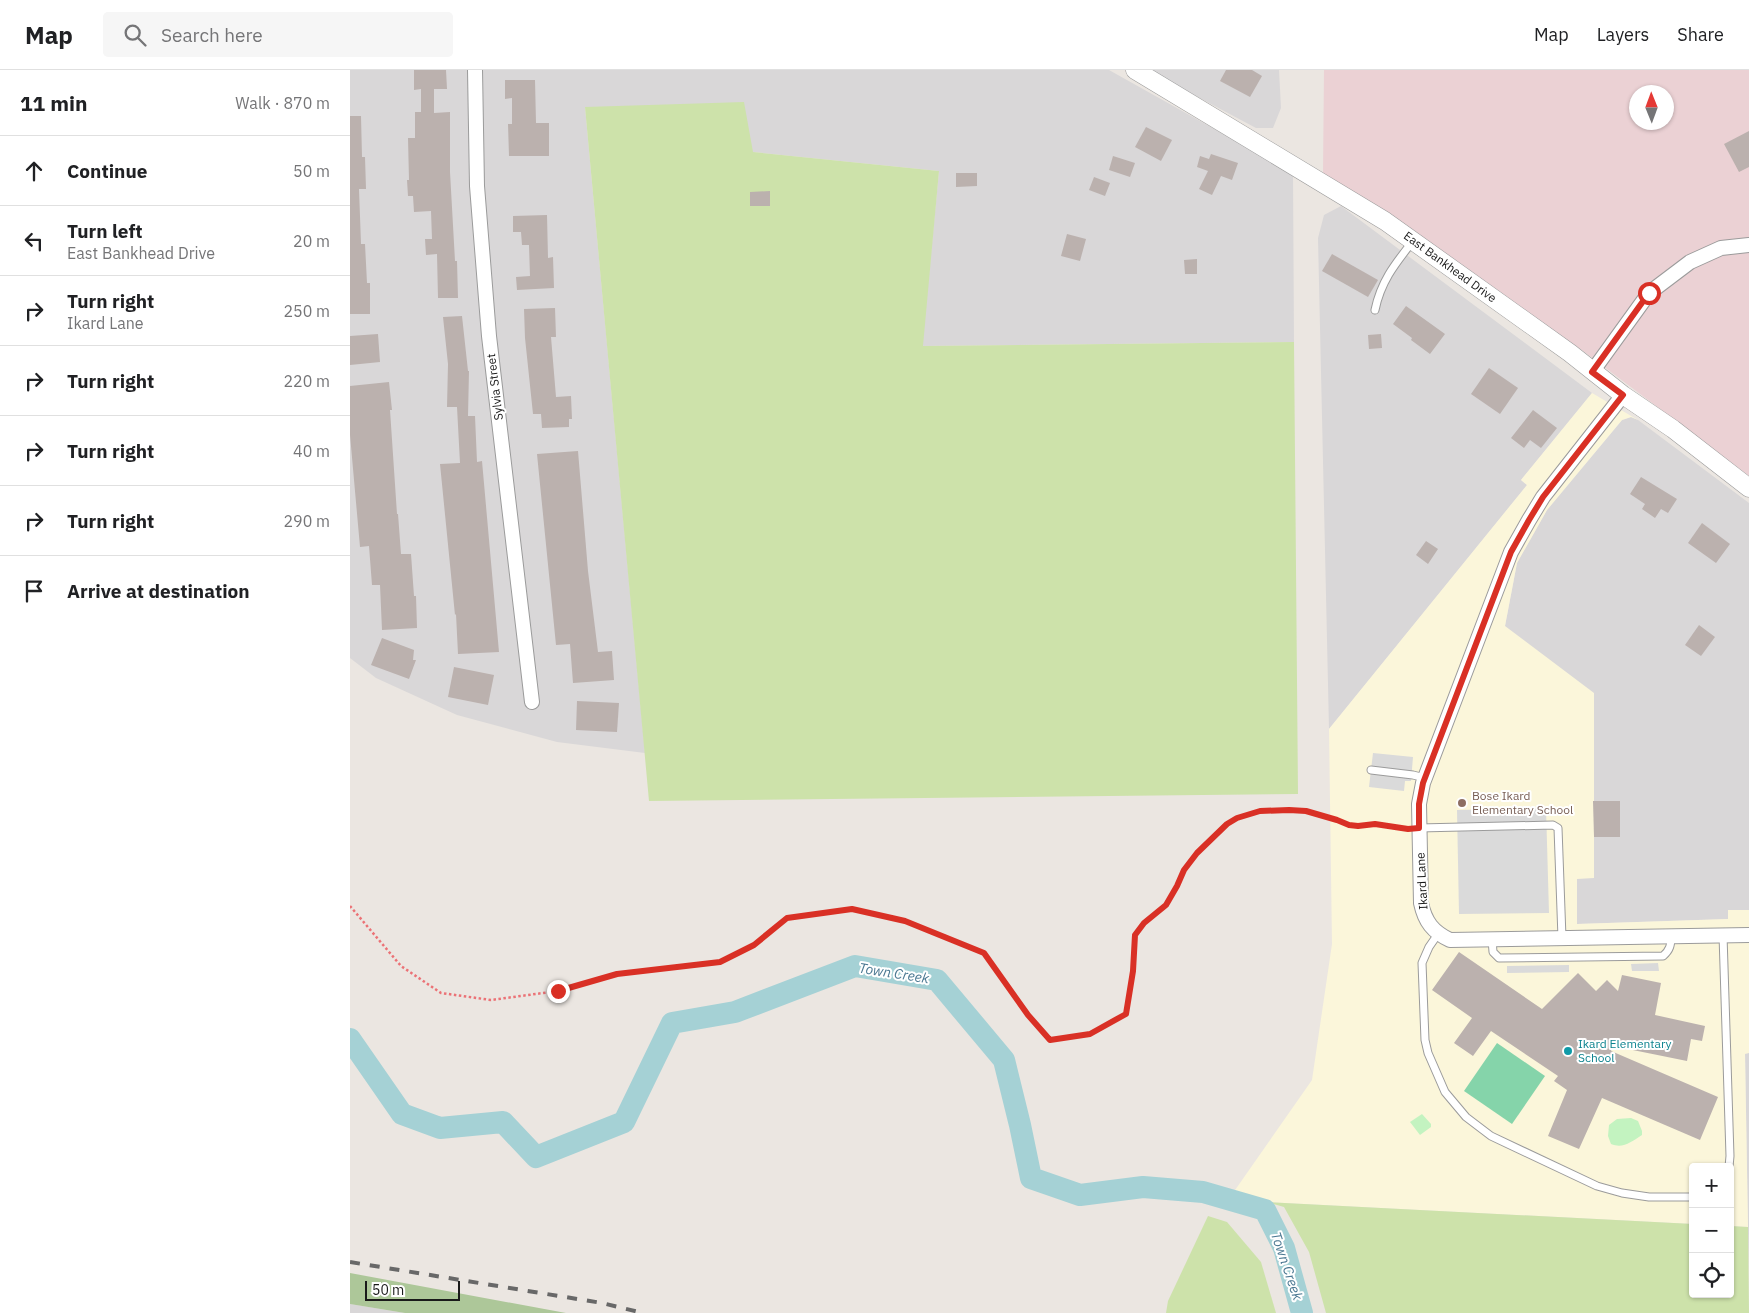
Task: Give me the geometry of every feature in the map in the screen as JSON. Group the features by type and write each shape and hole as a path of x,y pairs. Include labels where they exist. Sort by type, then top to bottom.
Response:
{"street":[{"name":"Sylvia Street","path":"475,70 477,186 489,336 532,702"},
{"name":"East Bankhead Drive","path":"1135,70 1385,221 1570,353 1592,372 1673,429 1749,488"},
{"path":"1592,372 1649,293 1690,262 1721,248 1749,245"},
{"name":"Ikard Lane","path":"1438,934 1423,914 1421,903 1419,804 1425,778 1511,552 1543,497 1623,395"},
{"path":"1438,934 1450,940 1749,935"}],"lane":[{"path":"1375,310 1378,295 1388,275 1413,241"},
{"path":"1371,770 1425,778"},
{"path":"1419,828 1554,825 1558,828 1562,938"},
{"path":"1438,934 1422,963 1425,1040 1428,1053 1445,1092 1466,1117 1491,1136 1597,1186 1622,1193 1649,1197 1689,1197"},
{"path":"1723,935 1729,1163"},
{"path":"1492,939 1493,952 1499,958 1663,956 1669,951 1671,936"}],"path":[{"path":"350,906 400,966 442,993 491,1000 558,991 617,974 720,962 754,945 787,918 852,909 905,921 984,953 1028,1015 1050,1040 1090,1034 1126,1014 1133,971 1135,935 1144,923 1166,905 1184,870 1197,853 1232,820 1260,811 1289,810 1306,811 1349,825 1375,824 1408,829 1419,828"}],"shaded area":[{"path":"350,70 1109,70 1293,173 1294,342 922,346 939,171 753,152 585,107 645,753 557,742 457,715 376,678 350,658"},
{"path":"1147,70 1279,70 1281,108 1273,128 1256,128"},
{"path":"1324,70 1749,70 1749,476 1583,351 1454,259 1323,173"},
{"path":"1341,206 1592,393 1521,480 1527,485 1329,729 1318,238 1324,215"},
{"name":"Bose Ikard Elementary School","path":"1592,393 1638,420 1631,417 1622,420 1547,510 1517,563 1505,626 1594,693 1594,878 1577,879 1577,924 1728,919 1728,910 1749,910 1749,1053 1745,1054 1748,1227 1734,1226 1734,1163 1689,1163 1689,1224 1266,1202 1233,1193 1312,1080 1332,944 1329,729 1527,485 1521,480"},
{"path":"1631,417 1638,420 1749,503 1749,910 1729,911 1729,919 1577,924 1577,878 1594,878 1505,626 1517,563 1547,510 1622,420"},
{"path":"1373,753 1413,757 1411,781 1405,781 1404,791 1369,787"},
{"path":"1546,808 1549,913 1459,914 1457,810"},
{"path":"1658,963 1659,971 1632,971 1631,964"},
{"path":"1569,965 1569,972 1507,973 1507,966"},
{"path":"1745,1053 1749,1053 1749,1272 1748,1227"},
{"path":"350,1304 405,1313 350,1313"}],"green space":[{"path":"744,102 753,152 939,171 923,346 1294,342 1298,794 649,801 585,107"},
{"path":"1497,1043 1545,1076 1512,1124 1464,1091"},
{"path":"1422,1114 1431,1124 1431,1127 1420,1135 1410,1122"},
{"path":"1631,1118 1638,1121 1642,1135 1623,1145 1611,1144 1608,1136 1609,1125 1617,1119"},
{"path":"1266,1202 1689,1224 1689,1298 1734,1298 1734,1226 1748,1227 1749,1313 1326,1313 1309,1252 1284,1207"},
{"path":"1208,1216 1227,1222 1261,1262 1276,1313 1166,1313 1168,1301"},
{"path":"350,1273 566,1313 405,1313 350,1304"}],"building":[{"path":"414,70 446,70 447,89 434,89 434,113 450,112 450,172 458,298 438,298 437,254 426,255 425,239 432,239 431,211 414,212 413,196 408,196 408,138 415,138 415,112 421,112 421,89 414,90"},
{"path":"1226,70 1252,70 1262,76 1250,97 1220,81"},
{"path":"505,80 535,80 536,123 549,123 549,156 509,156 508,124 512,124 512,98 505,99"},
{"path":"350,116 361,116 362,157 365,157 366,189 359,189 361,244 365,244 367,283 370,283 370,314 350,314"},
{"path":"1146,127 1172,140 1161,161 1135,147"},
{"path":"1749,131 1749,167 1739,172 1724,144"},
{"path":"1211,154 1238,163 1232,180 1221,176 1212,195 1199,189 1208,171 1197,167 1200,156 1209,159"},
{"path":"1113,156 1135,163 1130,177 1109,170"},
{"path":"956,173 977,173 977,186 956,187"},
{"path":"1094,177 1110,183 1105,196 1089,190"},
{"path":"770,191 770,206 750,206 750,192"},
{"path":"547,215 548,258 553,257 554,288 517,290 516,277 530,276 529,245 522,245 521,232 513,232 513,216"},
{"path":"1067,234 1086,239 1080,261 1061,256"},
{"path":"1332,254 1378,280 1368,297 1322,271"},
{"path":"1197,259 1197,274 1185,274 1184,260"},
{"path":"1406,306 1445,334 1430,354 1393,324"},
{"path":"555,308 556,337 551,337 556,397 571,396 572,419 569,419 569,427 542,428 541,414 533,414 524,309"},
{"path":"462,316 469,371 468,416 475,416 477,462 482,461 499,652 458,654 456,614 440,464 460,463 457,407 447,407 448,364 443,317"},
{"path":"378,334 380,362 350,365 350,336"},
{"path":"1381,334 1382,348 1369,349 1368,335"},
{"path":"1489,368 1518,388 1500,414 1471,394"},
{"path":"389,382 401,554 411,554 414,596 416,596 417,628 382,630 380,585 372,585 369,546 360,547 350,435 350,386"},
{"path":"1533,410 1557,428 1541,448 1530,440 1524,448 1511,438"},
{"path":"578,451 588,571 598,652 612,651 614,680 573,683 570,644 556,645 537,454"},
{"path":"1641,477 1677,499 1668,513 1661,509 1655,518 1642,509 1645,504 1630,494"},
{"path":"1702,523 1730,544 1716,563 1688,543"},
{"path":"1426,541 1438,549 1428,564 1416,555"},
{"path":"1699,625 1715,637 1701,656 1685,645"},
{"path":"382,638 414,650 413,660 416,660 409,679 371,665"},
{"path":"454,667 494,675 488,705 448,697"},
{"path":"577,701 619,703 617,732 576,730"},
{"path":"1593,801 1620,801 1620,837 1594,837"},
{"name":"Ikard Elementary School","path":"1459,952 1542,1009 1578,973 1596,991 1607,980 1618,991 1622,975 1661,983 1655,1015 1705,1026 1702,1041 1691,1039 1687,1061 1613,1046 1611,1051 1718,1097 1700,1140 1602,1098 1579,1149 1548,1136 1567,1090 1554,1081 1558,1076 1491,1031 1473,1056 1454,1043 1472,1018 1432,990"}],"waterway":[{"name":"Town Creek","path":"350,1039 402,1114 440,1128 503,1122 536,1157 624,1122 672,1023 735,1012 855,966 937,980 1004,1060 1031,1178 1080,1195 1143,1187 1203,1192 1265,1210 1284,1248 1302,1313"}],"railway":[{"path":"350,1262 602,1303 643,1313"}],"place":[{"name":"Bose Ikard Elementary School","path":"1462,803"},
{"name":"Ikard Elementary School","path":"1568,1051"}],"route":[{"path":"558,991 617,974 720,962 754,945 787,918 852,909 905,921 984,953 1028,1015 1050,1040 1090,1034 1126,1014 1133,971 1135,935 1144,923 1166,905 1184,870 1197,853 1227,824 1249,813 1289,810 1306,811 1349,825 1375,824 1408,829 1419,828 1419,804 1423,783 1511,552 1543,497 1623,395 1592,372 1649,293"}]}
